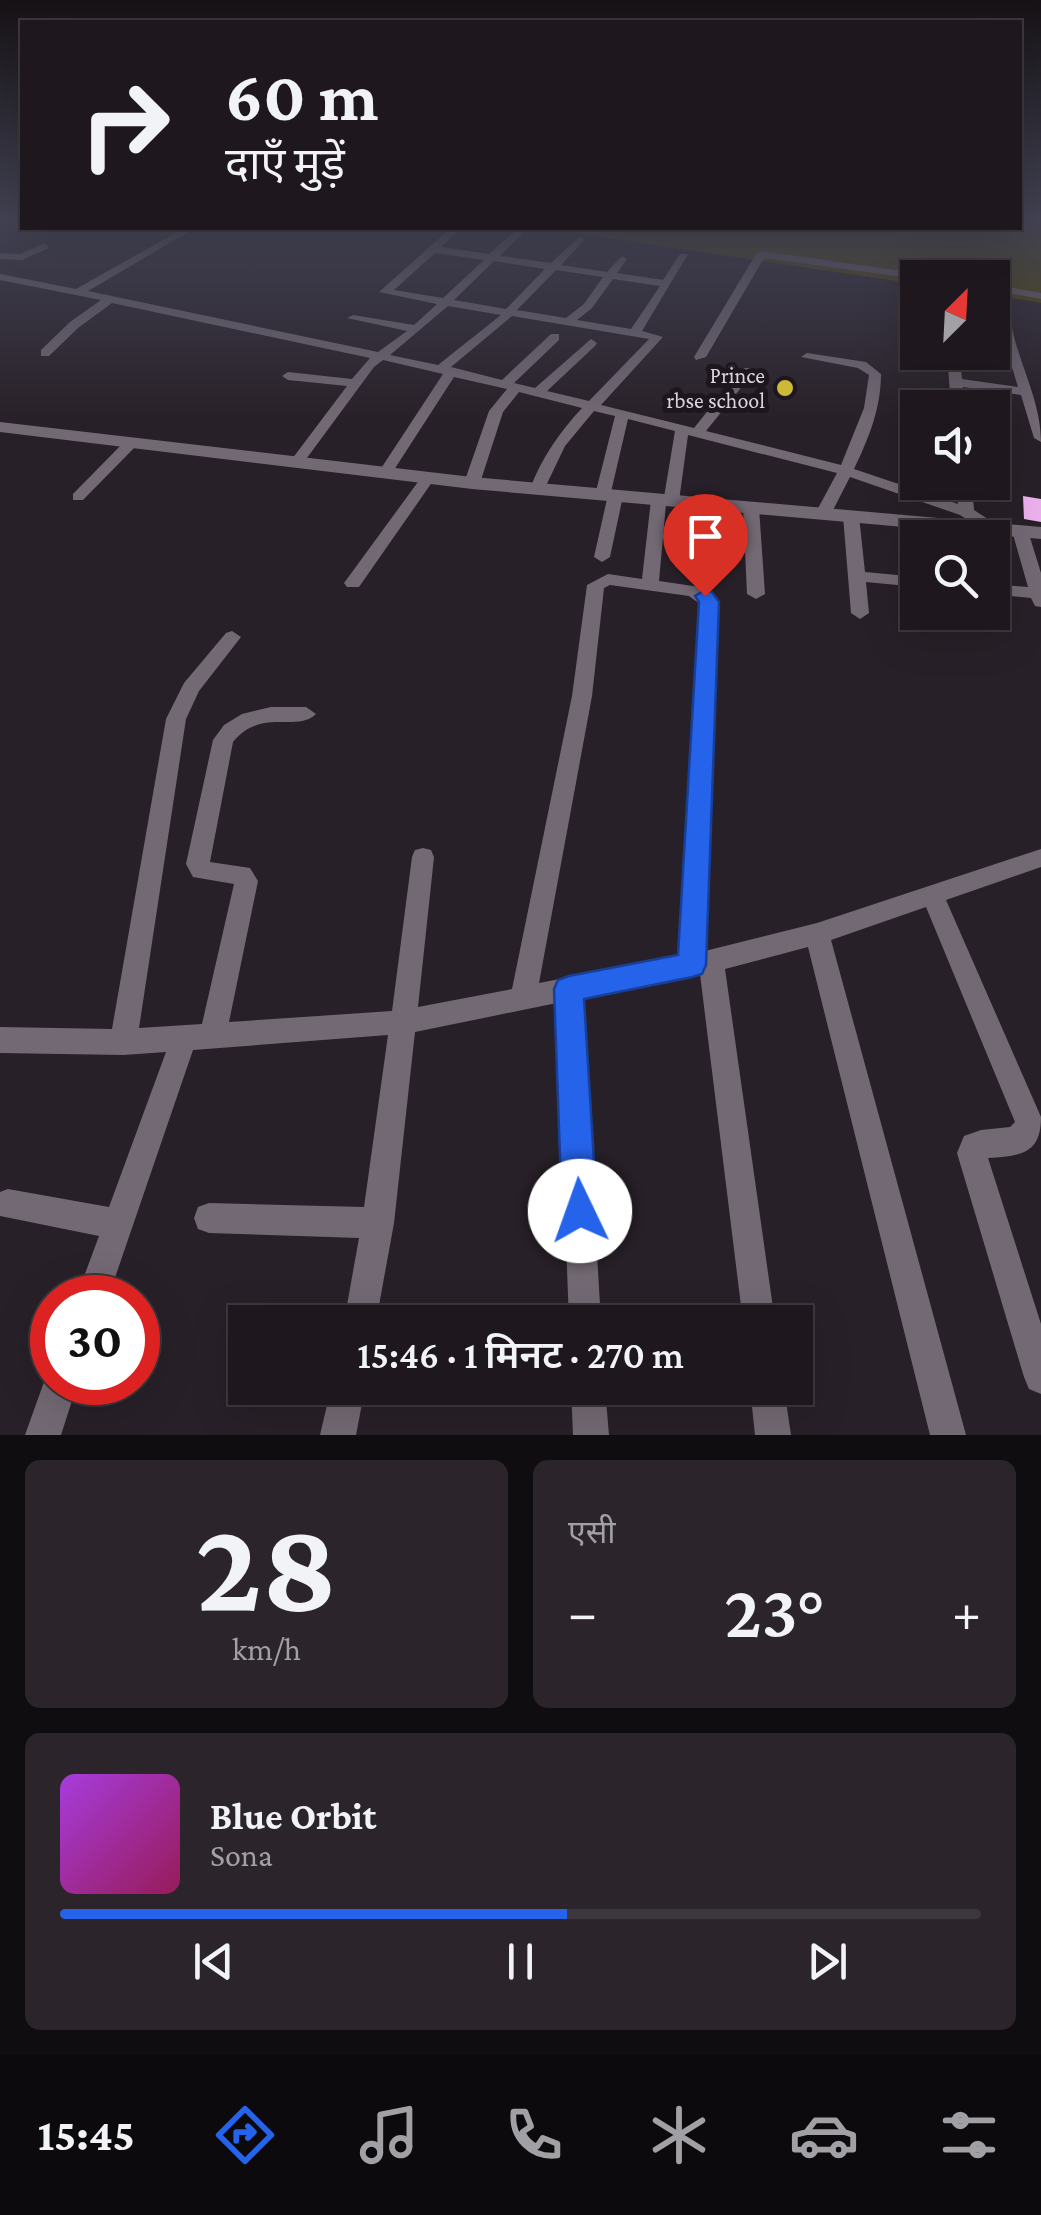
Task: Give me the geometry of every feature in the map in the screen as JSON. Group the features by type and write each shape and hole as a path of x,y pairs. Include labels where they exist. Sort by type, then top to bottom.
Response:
{"street":[{"path":"56,288 511,385 847,472 966,512 978,520"},
{"path":"76,292 83,288"},
{"path":"387,288 384,291 444,303 657,337 549,454 538,488"},
{"path":"296,463 380,356 460,288"},
{"path":"385,473 446,370 532,288"},
{"path":"568,323 601,288"},
{"path":"634,334 661,288"},
{"path":"700,357 741,288"},
{"path":"1010,290 1041,296"},
{"path":"45,353 110,298"},
{"path":"353,318 416,328"},
{"path":"472,483 496,411 511,385 554,336"},
{"path":"1010,338 1041,438"},
{"path":"538,392 590,343"},
{"path":"807,357 874,370 872,400 847,472 822,514"},
{"path":"955,370 957,390"},
{"path":"650,584 665,500 689,431 747,372"},
{"path":"288,376 356,383"},
{"path":"956,382 1028,392"},
{"path":"602,557 622,414"},
{"path":"0,427 472,483 900,520"},
{"path":"78,497 132,442"},
{"path":"352,583 428,478"},
{"path":"965,500 966,512"},
{"path":"750,508 756,594"},
{"path":"851,516 860,614"},
{"path":"1010,592 1039,598 1031,532"},
{"path":"857,576 900,580"},
{"path":"523,998 582,696 596,586 608,579 694,591 709,602 701,963 755,1305"},
{"path":"124,1042 176,719 192,688 232,637"},
{"path":"100,1275 118,1224 199,1037 246,882 242,875 201,870 198,864 223,740 231,728 246,718 306,714"},
{"path":"363,1305 378,1222 423,857"},
{"path":"0,1040 124,1042 403,1022 701,963 817,934 1041,858"},
{"path":"932,894 1030,1098 1025,1137 974,1146 973,1160 1041,1374"},
{"path":"817,934 948,1435"},
{"path":"569,989 584,1305"},
{"path":"8,1204 118,1224"},
{"path":"209,1218 378,1222"},
{"path":"43,1435 54,1405"},
{"path":"338,1435 344,1405"},
{"path":"589,1405 590,1435"},
{"path":"770,1405 774,1435"}],"shaded area":[{"path":"1010,288 1041,288 1041,303 1010,298"}],"building":[{"path":"1023,496 1041,499 1041,522 1024,519"}],"place":[{"name":"Prince rbse school","path":"785,388"}],"route":[{"path":"580,1211 569,989 692,965 709,602 705,596"}]}
